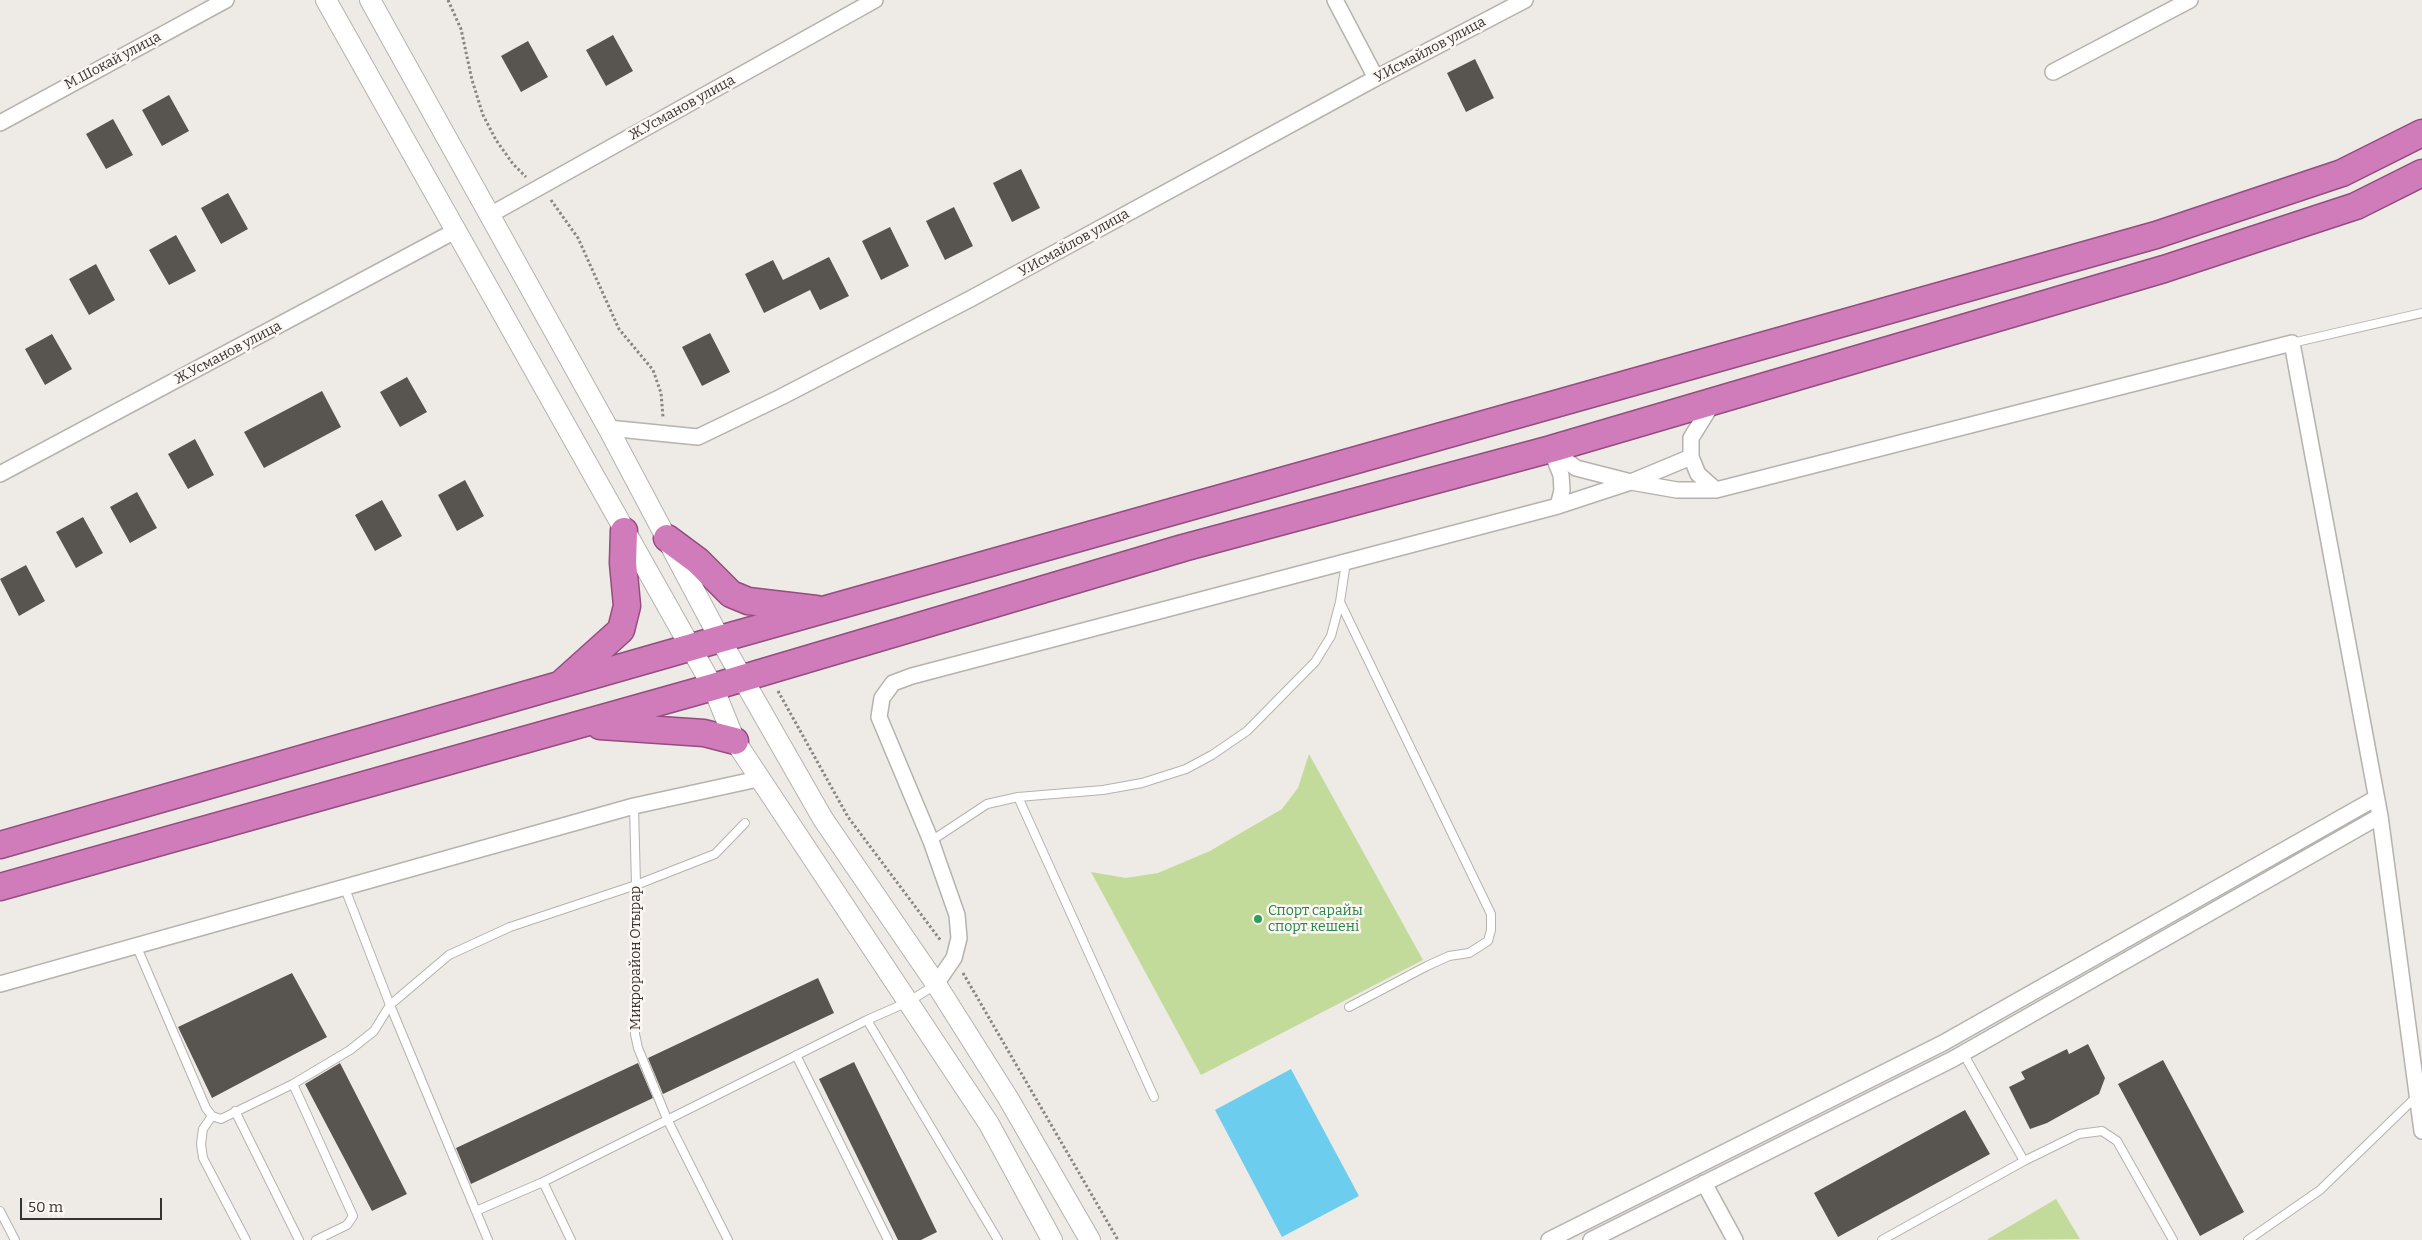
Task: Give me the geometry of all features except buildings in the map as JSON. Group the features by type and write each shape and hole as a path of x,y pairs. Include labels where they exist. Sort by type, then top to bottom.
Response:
{"highway":[{"path":"0,845 720,640 2156,236 2342,173 2422,133"},
{"path":"0,887 713,687 1183,548 1551,449 2164,269 2356,206 2422,173"},
{"path":"1173,513 1183,548"},
{"path":"558,687 621,630 627,606 623,563 624,531"},
{"path":"667,538 698,561 731,594 748,601 829,610"},
{"path":"576,724 704,733 735,741"}],"street":[{"name":"М.Шокай улица","path":"0,123 226,0"},
{"path":"326,0 713,687 735,741 758,779 989,1124 1052,1240"},
{"path":"370,0 488,216 608,428 720,640 823,819 936,984 1008,1098 1090,1240"},
{"name":"Ж.Усманов улица","path":"488,216 876,0"},
{"path":"1335,0 1376,78"},
{"name":"У.Исмайлов улица","path":"608,428 698,437 781,398 972,298 1376,78 1525,0"},
{"path":"2053,72 2190,0"},
{"name":"Ж.Усманов улица","path":"0,474 455,232"},
{"path":"1551,449 1576,468 1631,482 1677,490 1716,490 2292,343 2380,816 2422,1131"},
{"path":"1714,401 1691,438 1691,457 1698,474 1716,490"},
{"path":"1551,449 1561,476 1562,490 1558,506"},
{"path":"936,984 954,958 959,938 957,915 931,841 879,717 882,698 893,684 922,674 1558,506 1631,482 1691,457"},
{"path":"0,984 634,806 758,779"},
{"path":"1549,1240 1954,1036 2376,798"},
{"path":"1591,1240 1963,1053 2380,816"},
{"path":"1954,1036 1963,1053"},
{"path":"1704,1183 1735,1240"}],"lane":[{"path":"2292,343 2422,312"},
{"path":"931,841 987,804 1018,797 1103,790 1142,782 1186,769 1212,755 1247,731 1315,662 1331,636 1340,602 1346,562"},
{"path":"1340,602 1491,914 1491,930 1488,941 1469,953 1449,956 1349,1007"},
{"path":"1018,797 1154,1096"},
{"name":"Микрорайон Отырар","path":"634,806 636,886 635,1034 643,1064 667,1119 728,1240"},
{"path":"136,945 206,1108 212,1116 221,1119 294,1084 350,1050 374,1031 390,1005 449,955 510,927 636,886 715,854 745,823"},
{"path":"344,886 390,1005 488,1240"},
{"path":"476,1211 543,1182 796,1054 908,1002 936,984"},
{"path":"867,1020 998,1240"},
{"path":"1963,1053 2024,1161"},
{"path":"796,1054 888,1240"},
{"path":"294,1084 353,1216 347,1225 316,1240"},
{"path":"2248,1240 2320,1190 2416,1096"},
{"path":"235,1111 299,1240"},
{"path":"212,1116 203,1129 201,1144 203,1158 246,1240"},
{"path":"1882,1240 2024,1161 2079,1134 2102,1131 2117,1141 2172,1240"},
{"path":"543,1182 571,1240"},
{"path":"0,1211 15,1240"}],"path":[{"path":"448,0 461,29 472,80 483,115 513,164 554,203 578,238 619,329 653,370 661,394 663,434"}],"green space":[{"name":"Спорт сарайы спорт кешені","path":"1309,754 1423,960 1201,1075 1091,872 1126,878 1158,873 1210,851 1282,809 1298,788"},
{"path":"2056,1199 2080,1239 1988,1240 1988,1239"}],"water":[{"path":"1291,1069 1359,1196 1282,1237 1215,1110"}],"place":[{"name":"Спорт сарайы спорт кешені","path":"1258,919"}]}
